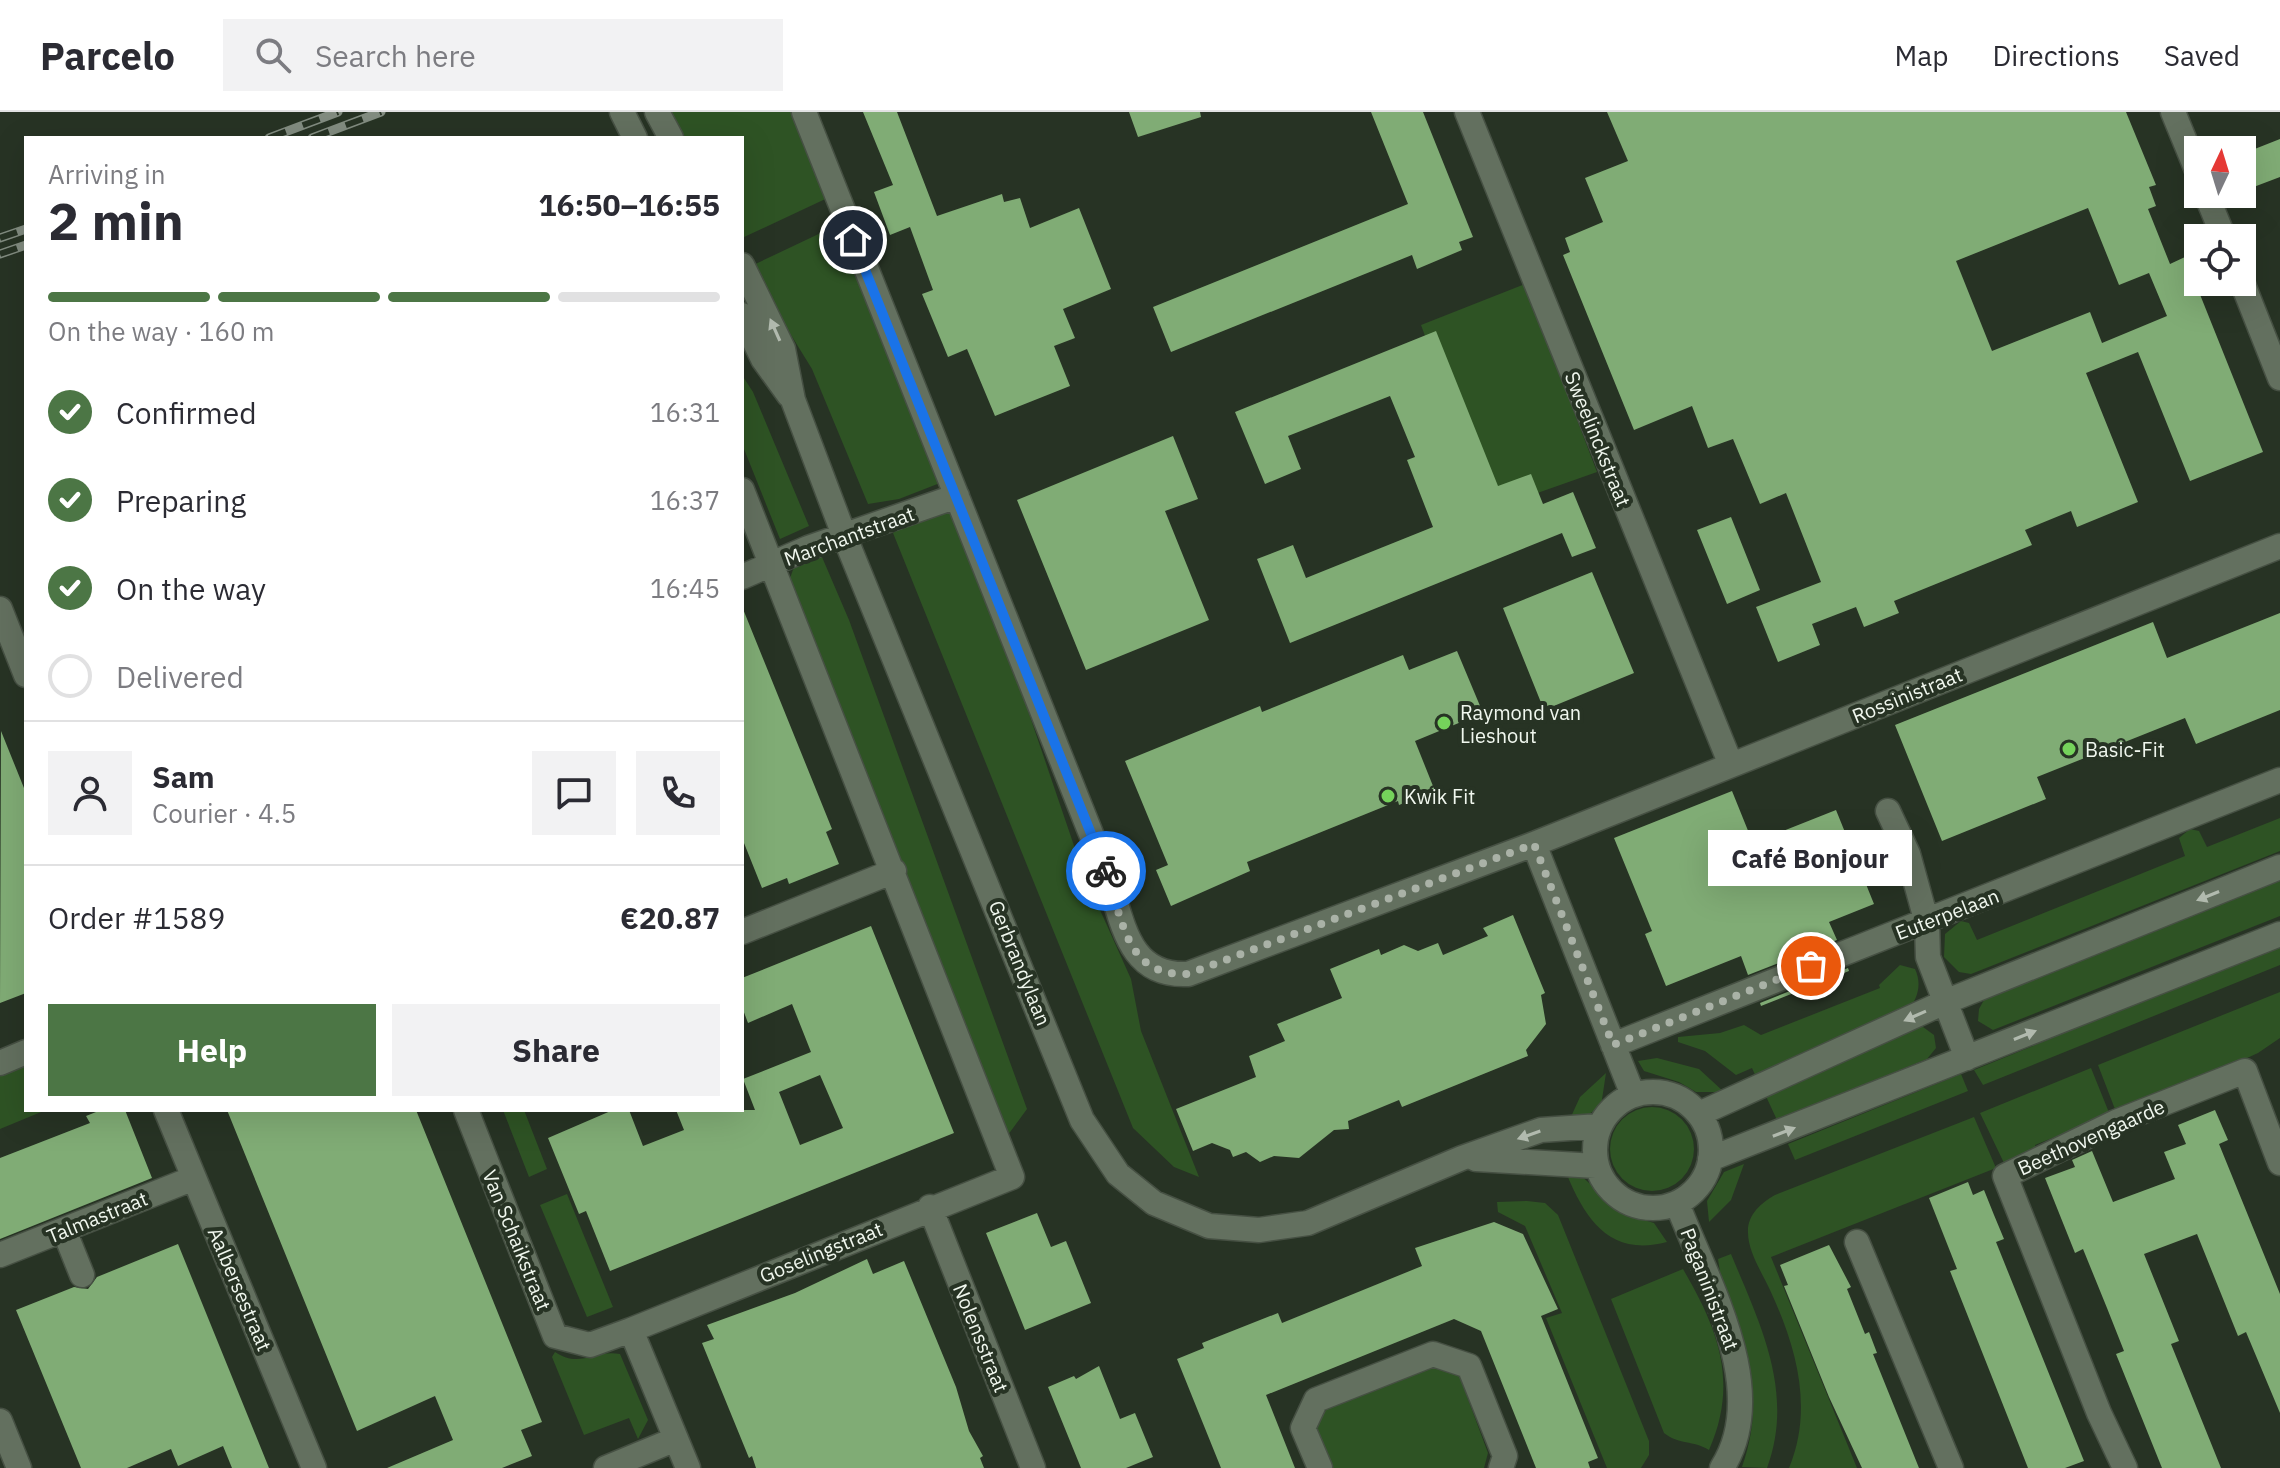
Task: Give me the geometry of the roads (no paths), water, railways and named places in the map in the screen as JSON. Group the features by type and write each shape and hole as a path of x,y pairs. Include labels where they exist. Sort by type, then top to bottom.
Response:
{"street":[{"path":"622,112 634,136"},
{"path":"657,112 670,136"},
{"path":"804,112 957,496"},
{"name":"Sweelinckstraat","path":"1467,112 1731,765"},
{"path":"2173,112 2184,139"},
{"name":"Gerbrandylaan","path":"744,269 783,349 793,400 844,535 1082,1120 1118,1174 1154,1203 1209,1226 1259,1230 1308,1223 1462,1158 1541,1130 1599,1126"},
{"path":"2248,296 2280,378"},
{"name":"Gerbrandylaan","path":"744,319 763,359 793,400"},
{"path":"744,495 773,564 784,603 894,871 744,931"},
{"name":"Marchantstraat","path":"744,576 844,535 957,496"},
{"name":"Rossinistraat","path":"957,496 1101,859 1133,950 1156,972 1188,974 1534,844 2280,546"},
{"path":"0,609 24,670"},
{"name":"Euterpelaan","path":"1613,1045 1927,923 2280,780"},
{"path":"1888,811 1908,854 1927,923 1928,957 1967,1058"},
{"path":"1534,844 1633,1095"},
{"path":"1699,1114 1945,1002 2280,867"},
{"name":"Goselingstraat","path":"631,1330 930,1207 1012,1177 894,871"},
{"path":"1710,1159 2280,934"},
{"path":"0,1063 24,1053"},
{"name":"Beethovengaarde","path":"2125,1468 2099,1413 2005,1176 2116,1122 2245,1071 2280,1163"},
{"path":"1651,1091 1669,1093 1685,1101 1699,1114 1711,1143 1710,1159 1700,1185 1677,1203 1661,1208 1628,1203 1614,1194 1596,1166 1594,1146 1599,1126 1619,1102 1651,1091"},
{"name":"Aalbersestraat","path":"167,1112 314,1468"},
{"name":"Van Schaikstraat","path":"467,1112 555,1336 590,1345 631,1330"},
{"name":"Gerbrandylaan","path":"1462,1158 1596,1166"},
{"name":"Talmastraat","path":"0,1255 194,1178"},
{"name":"Paganinistraat","path":"1677,1203 1737,1356 1743,1404 1733,1444 1722,1468"},
{"name":"Nolensstraat","path":"930,1207 1033,1468"},
{"path":"64,1230 82,1275"},
{"path":"1857,1242 1951,1468"},
{"path":"631,1330 688,1468"},
{"path":"1320,1468 1303,1428 1316,1400 1433,1354 1469,1366 1505,1456 1501,1468"},
{"path":"0,1421 19,1468"},
{"path":"606,1468 676,1439"}],"railway":[{"path":"274,136 338,112"},
{"path":"317,136 381,112"},
{"path":"0,238 24,230"},
{"path":"0,254 24,246"}],"place":[{"name":"Raymond van Lieshout","path":"1444,723"},
{"name":"Basic-Fit","path":"2069,749"},
{"name":"Kwik Fit","path":"1388,796"},
{"name":"Café Bonjour","path":"1811,966"}]}
